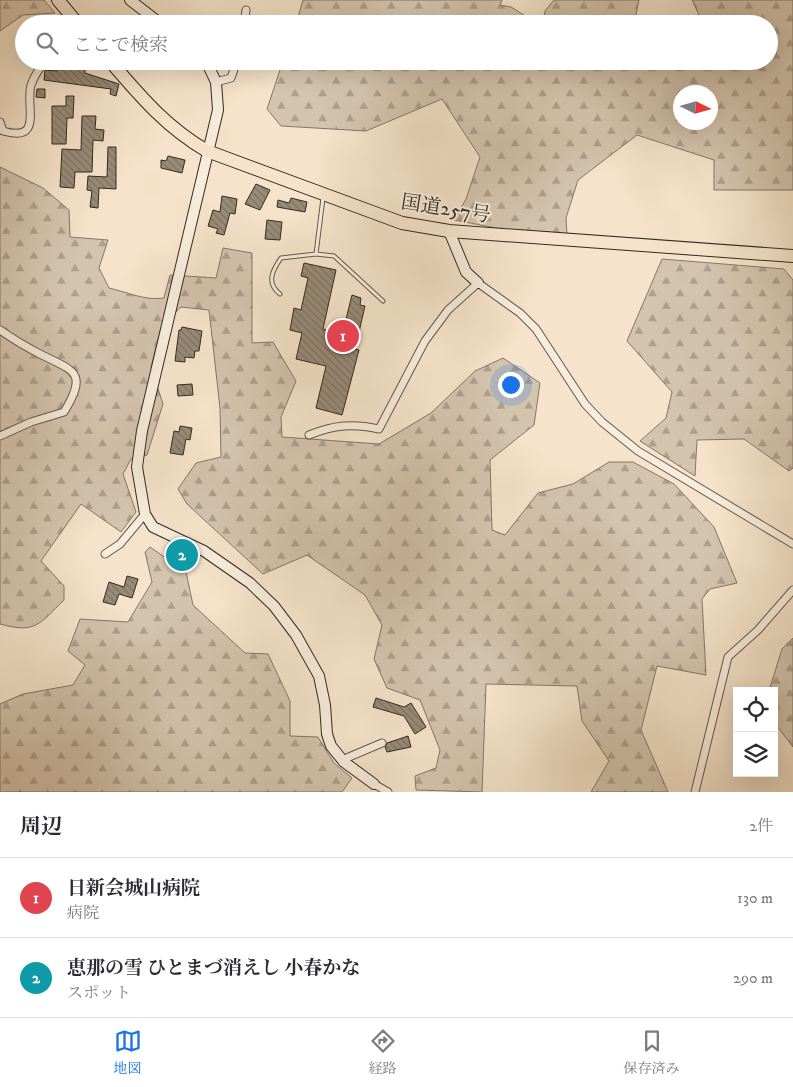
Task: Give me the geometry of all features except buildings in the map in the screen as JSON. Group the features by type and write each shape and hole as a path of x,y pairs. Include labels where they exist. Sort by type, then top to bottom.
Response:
{"highway":[{"path":"58,0 70,15"},
{"name":"国道257号","path":"115,70 162,120 184,138 207,151 402,223 449,231 793,256"}],"street":[{"path":"130,0 149,15"},
{"path":"245,15 246,10"},
{"path":"0,122 3,131 20,134 26,131 31,123 31,85 40,70"},
{"path":"210,70 216,82 218,110 142,431 137,468 145,514 153,527 204,551 250,583 274,606 296,635 319,676 325,705 327,734 331,746 342,760 388,792"},
{"path":"216,82 230,78 233,70"},
{"path":"449,231 466,272 478,283 520,313 536,329 586,404 602,422 638,450 793,544"},
{"path":"308,435 330,427 357,424 379,429 425,341 448,310 478,283"},
{"path":"0,330 72,370 76,382 74,395 64,412 31,422 0,436"},
{"path":"105,554 120,544 145,514"},
{"path":"695,792 728,657 758,630 793,590"},
{"path":"342,760 382,743"}],"lane":[{"path":"316,254 323,195"},
{"path":"280,294 275,290 271,281 272,269 281,258 316,254 334,256 383,301"}],"green space":[{"path":"0,0 44,0 55,13 15,15 15,21 0,31"},
{"path":"303,0 502,0 500,5 511,7 524,15 299,15"},
{"path":"554,0 639,0 636,15 544,15 545,11"},
{"path":"692,0 793,0 793,190 714,190 714,160 637,135 578,180 566,218 567,234 507,230 454,220 466,199 480,157 442,99 366,131 281,126 267,109 280,70 778,70 778,15 699,15"},
{"path":"0,167 43,188 69,210 70,237 108,240 99,268 109,288 143,297 164,298 170,275 216,278 223,248 252,253 252,343 273,342 296,381 281,417 282,437 379,444 431,413 475,371 503,358 540,383 534,425 490,460 492,530 505,535 538,493 573,484 609,462 633,462 674,484 714,527 737,583 710,589 702,599 706,675 657,666 641,730 668,792 591,792 609,761 582,721 577,686 486,684 482,792 416,790 415,776 436,768 440,750 420,700 387,688 374,659 382,625 365,595 307,555 263,574 187,504 178,489 196,463 221,457 220,408 209,310 181,307 161,327 151,367 163,404 147,455 131,459 123,474 136,512 121,532 81,504 41,561 64,586 64,600 36,625 22,628 0,624"},
{"path":"662,259 784,269 793,280 793,468 789,471 744,439 697,440 695,476 640,441 666,418 672,392 627,341"},
{"path":"150,547 186,572 193,605 245,653 268,654 290,701 290,736 318,737 334,763 352,778 342,792 0,792 0,704 23,694 73,685 85,665 68,651 80,619 128,622 152,582 145,552"},
{"path":"793,638 793,747 778,727 778,687 770,687 782,649"}],"place":[{"name":"日新会城山病院","path":"343,336"},
{"name":"恵那の雪 ひとまづ消えし 小春かな","path":"182,555"}]}
